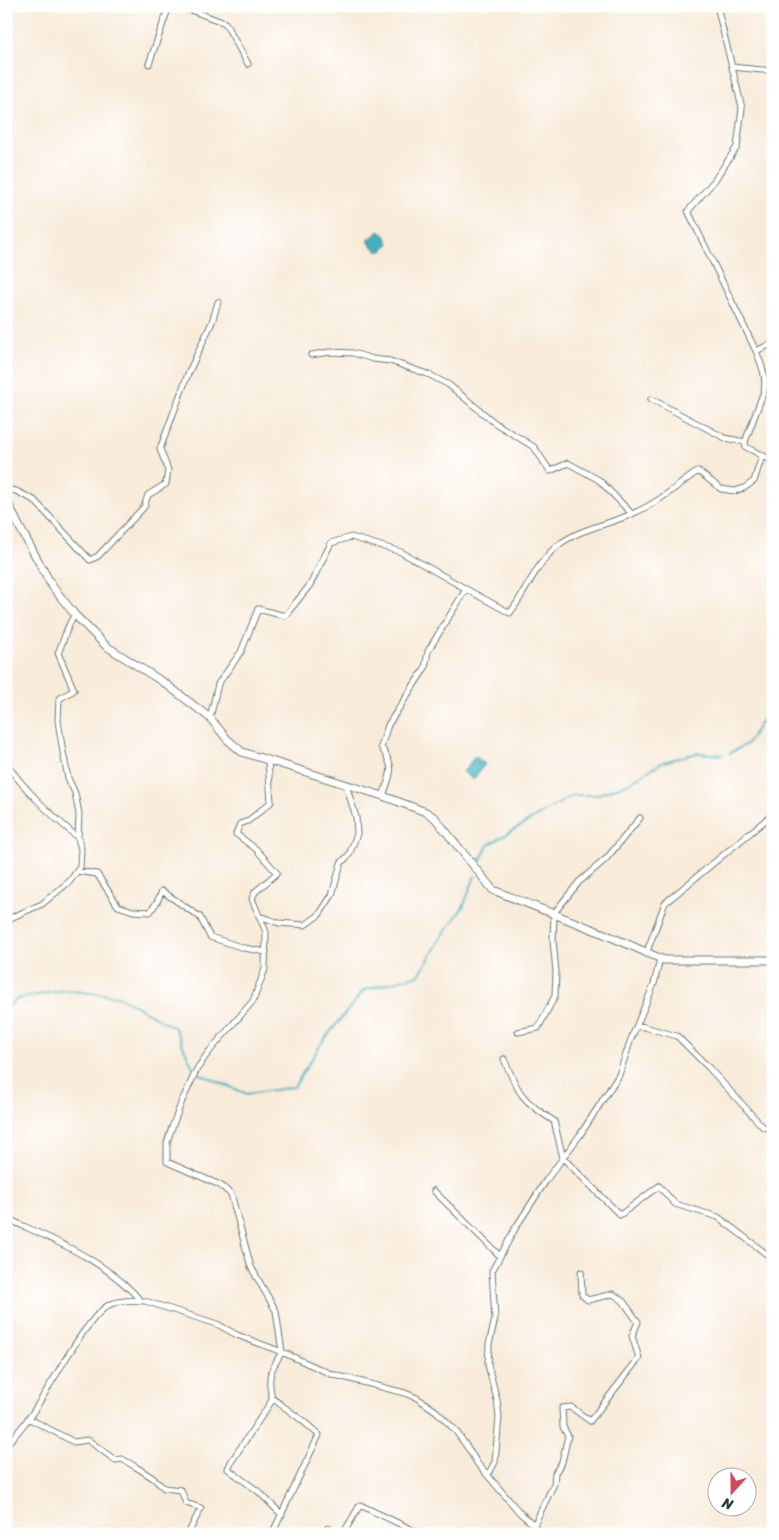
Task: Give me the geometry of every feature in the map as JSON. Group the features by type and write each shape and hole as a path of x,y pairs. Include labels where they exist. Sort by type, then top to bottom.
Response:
{"street":[{"path":"149,64 169,6"},
{"path":"180,6 225,23 248,64"},
{"path":"717,6 742,108 737,147 714,181 688,211 756,351 766,383 745,442 746,447 773,461"},
{"path":"732,67 773,71"},
{"path":"6,489 16,491 34,500 90,560 98,556 144,507 148,495 166,484 168,470 160,449 188,374 212,322 218,302"},
{"path":"756,351 773,344"},
{"path":"311,354 330,352 353,353 373,359 390,361 430,375 449,385 495,423 534,447 550,471 568,463 599,480 632,514"},
{"path":"651,399 725,438 745,442"},
{"path":"210,718 218,684 241,652 258,609 285,616 310,585 331,543 352,537 401,552 510,613 544,560 557,546 580,533 632,514 657,502 698,471 721,489 735,492 754,481 762,456"},
{"path":"6,499 52,586 75,615 106,646 166,684 210,718 227,739 242,752 268,762 383,796 426,812 435,818 493,890 602,933 646,954 664,960 773,960"},
{"path":"383,796 392,769 389,759 381,747 388,725 425,668 428,651 466,589"},
{"path":"6,920 42,904 70,881 80,867 79,814 68,778 58,721 59,699 74,690 58,653 75,615"},
{"path":"6,762 17,778 55,818 78,838"},
{"path":"268,762 271,802 248,821 240,824 236,834 256,849 277,872 255,892 252,899 266,932 265,969 253,1001 208,1053 197,1069 171,1130 167,1143 167,1162 220,1186 231,1194 251,1267 276,1311 282,1352 275,1362 268,1380 273,1399 303,1420 319,1435 273,1532 276,1534"},
{"path":"260,916 279,923 305,925 319,916 332,895 341,863 349,855 358,834 356,816 346,784"},
{"path":"646,954 665,903 773,814"},
{"path":"518,1032 538,1028 555,996 554,913 579,882 606,859 640,818"},
{"path":"77,871 97,874 118,906 133,911 150,912 158,902 162,891 200,916 210,937 244,948 266,952"},
{"path":"488,1475 494,1462 499,1417 497,1400 488,1365 488,1349 496,1319 492,1271 516,1227 619,1075 654,984 660,959"},
{"path":"637,1025 677,1036 710,1068 763,1126 773,1128"},
{"path":"504,1059 524,1100 554,1121 563,1158 620,1215 659,1186 675,1204 718,1217 773,1260"},
{"path":"434,1191 500,1256"},
{"path":"6,1218 103,1267 132,1290 141,1301"},
{"path":"534,1525 554,1484 555,1473 562,1462 568,1436 562,1427 562,1408 571,1407 590,1421 639,1358 632,1336 638,1322 623,1301 613,1294 588,1300 582,1295 581,1272"},
{"path":"6,1445 28,1418 83,1333 101,1310 111,1304 133,1300 141,1301 217,1324 237,1335 282,1352 320,1370 354,1381 392,1388 417,1398 436,1412 455,1430 477,1463 520,1514 534,1525 539,1534"},
{"path":"273,1399 228,1469 259,1492 282,1515"},
{"path":"28,1418 74,1442 88,1440 114,1460 122,1459 154,1478 164,1488 182,1490 186,1503 201,1508 188,1534"},
{"path":"323,1534 328,1528 341,1534 360,1505 421,1534"}],"water":[{"path":"379,231 385,235 389,243 383,251 377,251 367,241"},
{"path":"475,756 485,764 473,780 463,772"}],"waterway":[{"path":"730,753 747,744 773,703"},
{"path":"479,864 488,845 573,795 596,795 625,785 663,762 698,753 722,755"},
{"path":"6,1008 17,999 64,990 118,996 175,1028 195,1072 247,1094 294,1087 323,1041 364,990 419,975 443,935 463,907 475,876"}]}
